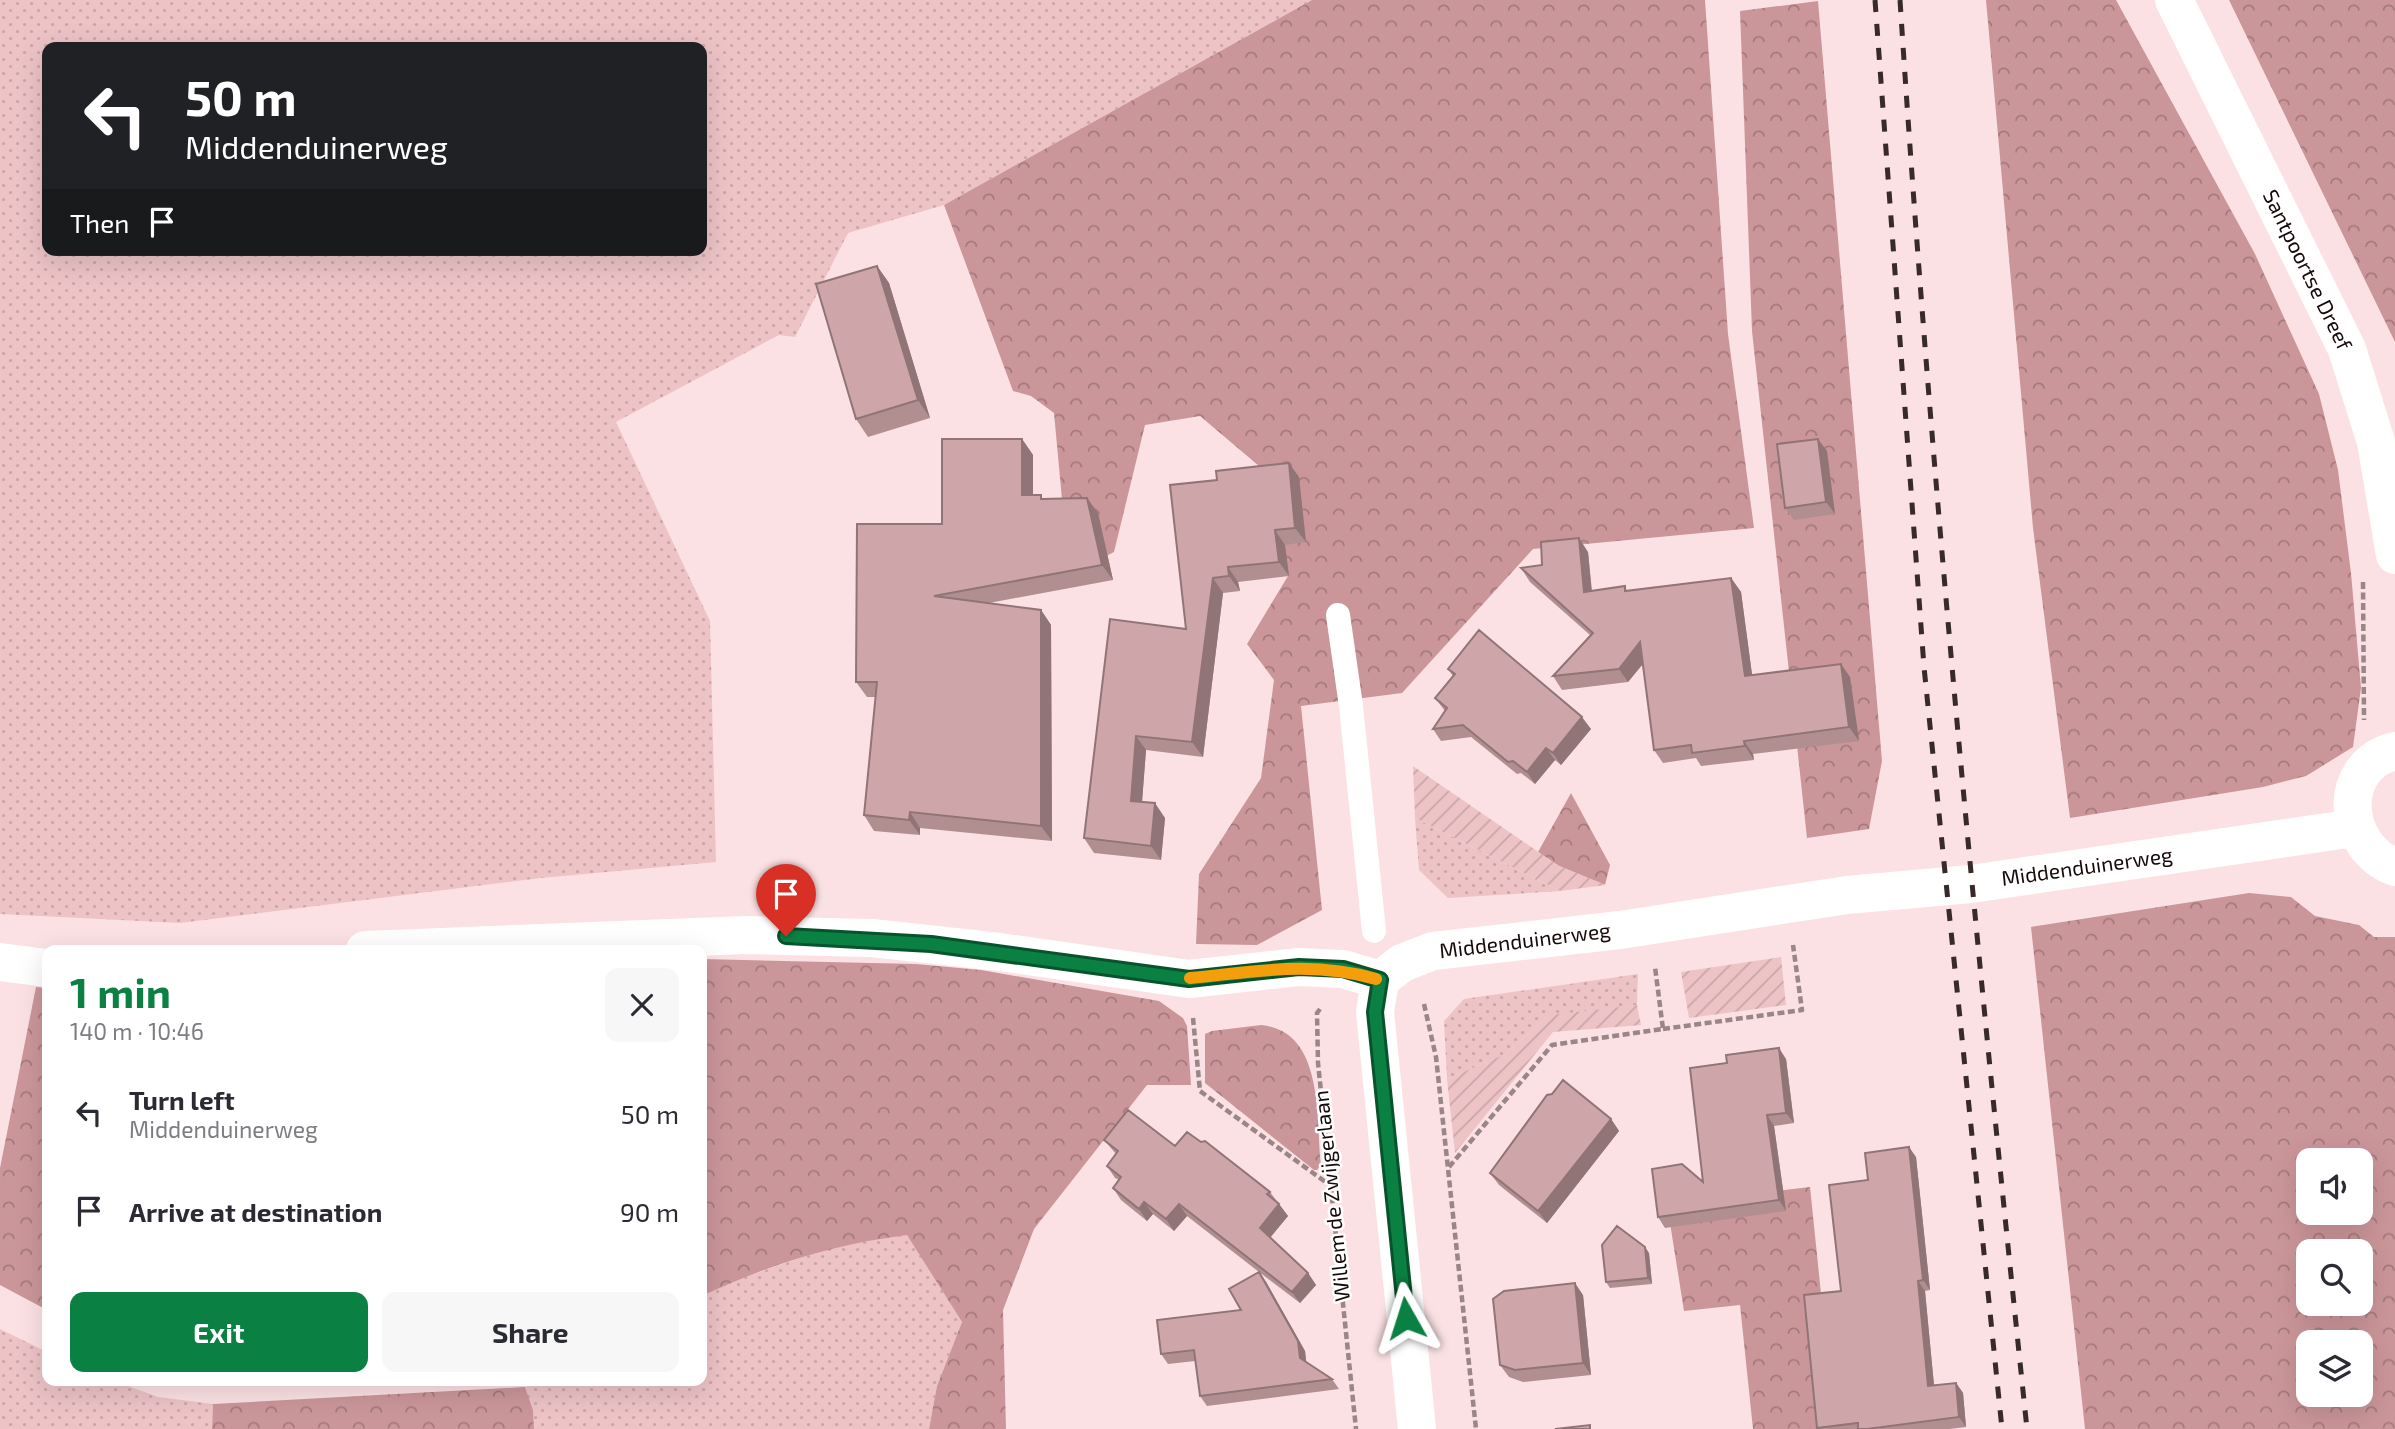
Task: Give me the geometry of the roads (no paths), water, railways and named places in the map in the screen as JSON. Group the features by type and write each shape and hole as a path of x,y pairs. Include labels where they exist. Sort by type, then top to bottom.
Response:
{"street":[{"name":"Santpoortse Dreef","path":"2174,0 2347,349 2376,442 2395,555"},
{"path":"2380,761 2355,789 2351,808 2355,828 2365,847 2381,862 2395,867"},
{"name":"Middenduinerweg","path":"1380,980 1402,963 1433,951 1620,930 1847,895 1971,884 2355,828"},
{"path":"492,945 746,935 859,938 1000,952 1189,979 1299,967 1343,969 1380,980 1375,1012 1417,1429"},
{"path":"0,962 42,967"}],"lane":[{"path":"1338,615 1351,706 1374,931"}],"railway":[{"path":"1875,0 1924,667 2002,1429"},
{"path":"1900,0 1956,715 2027,1429"}]}
